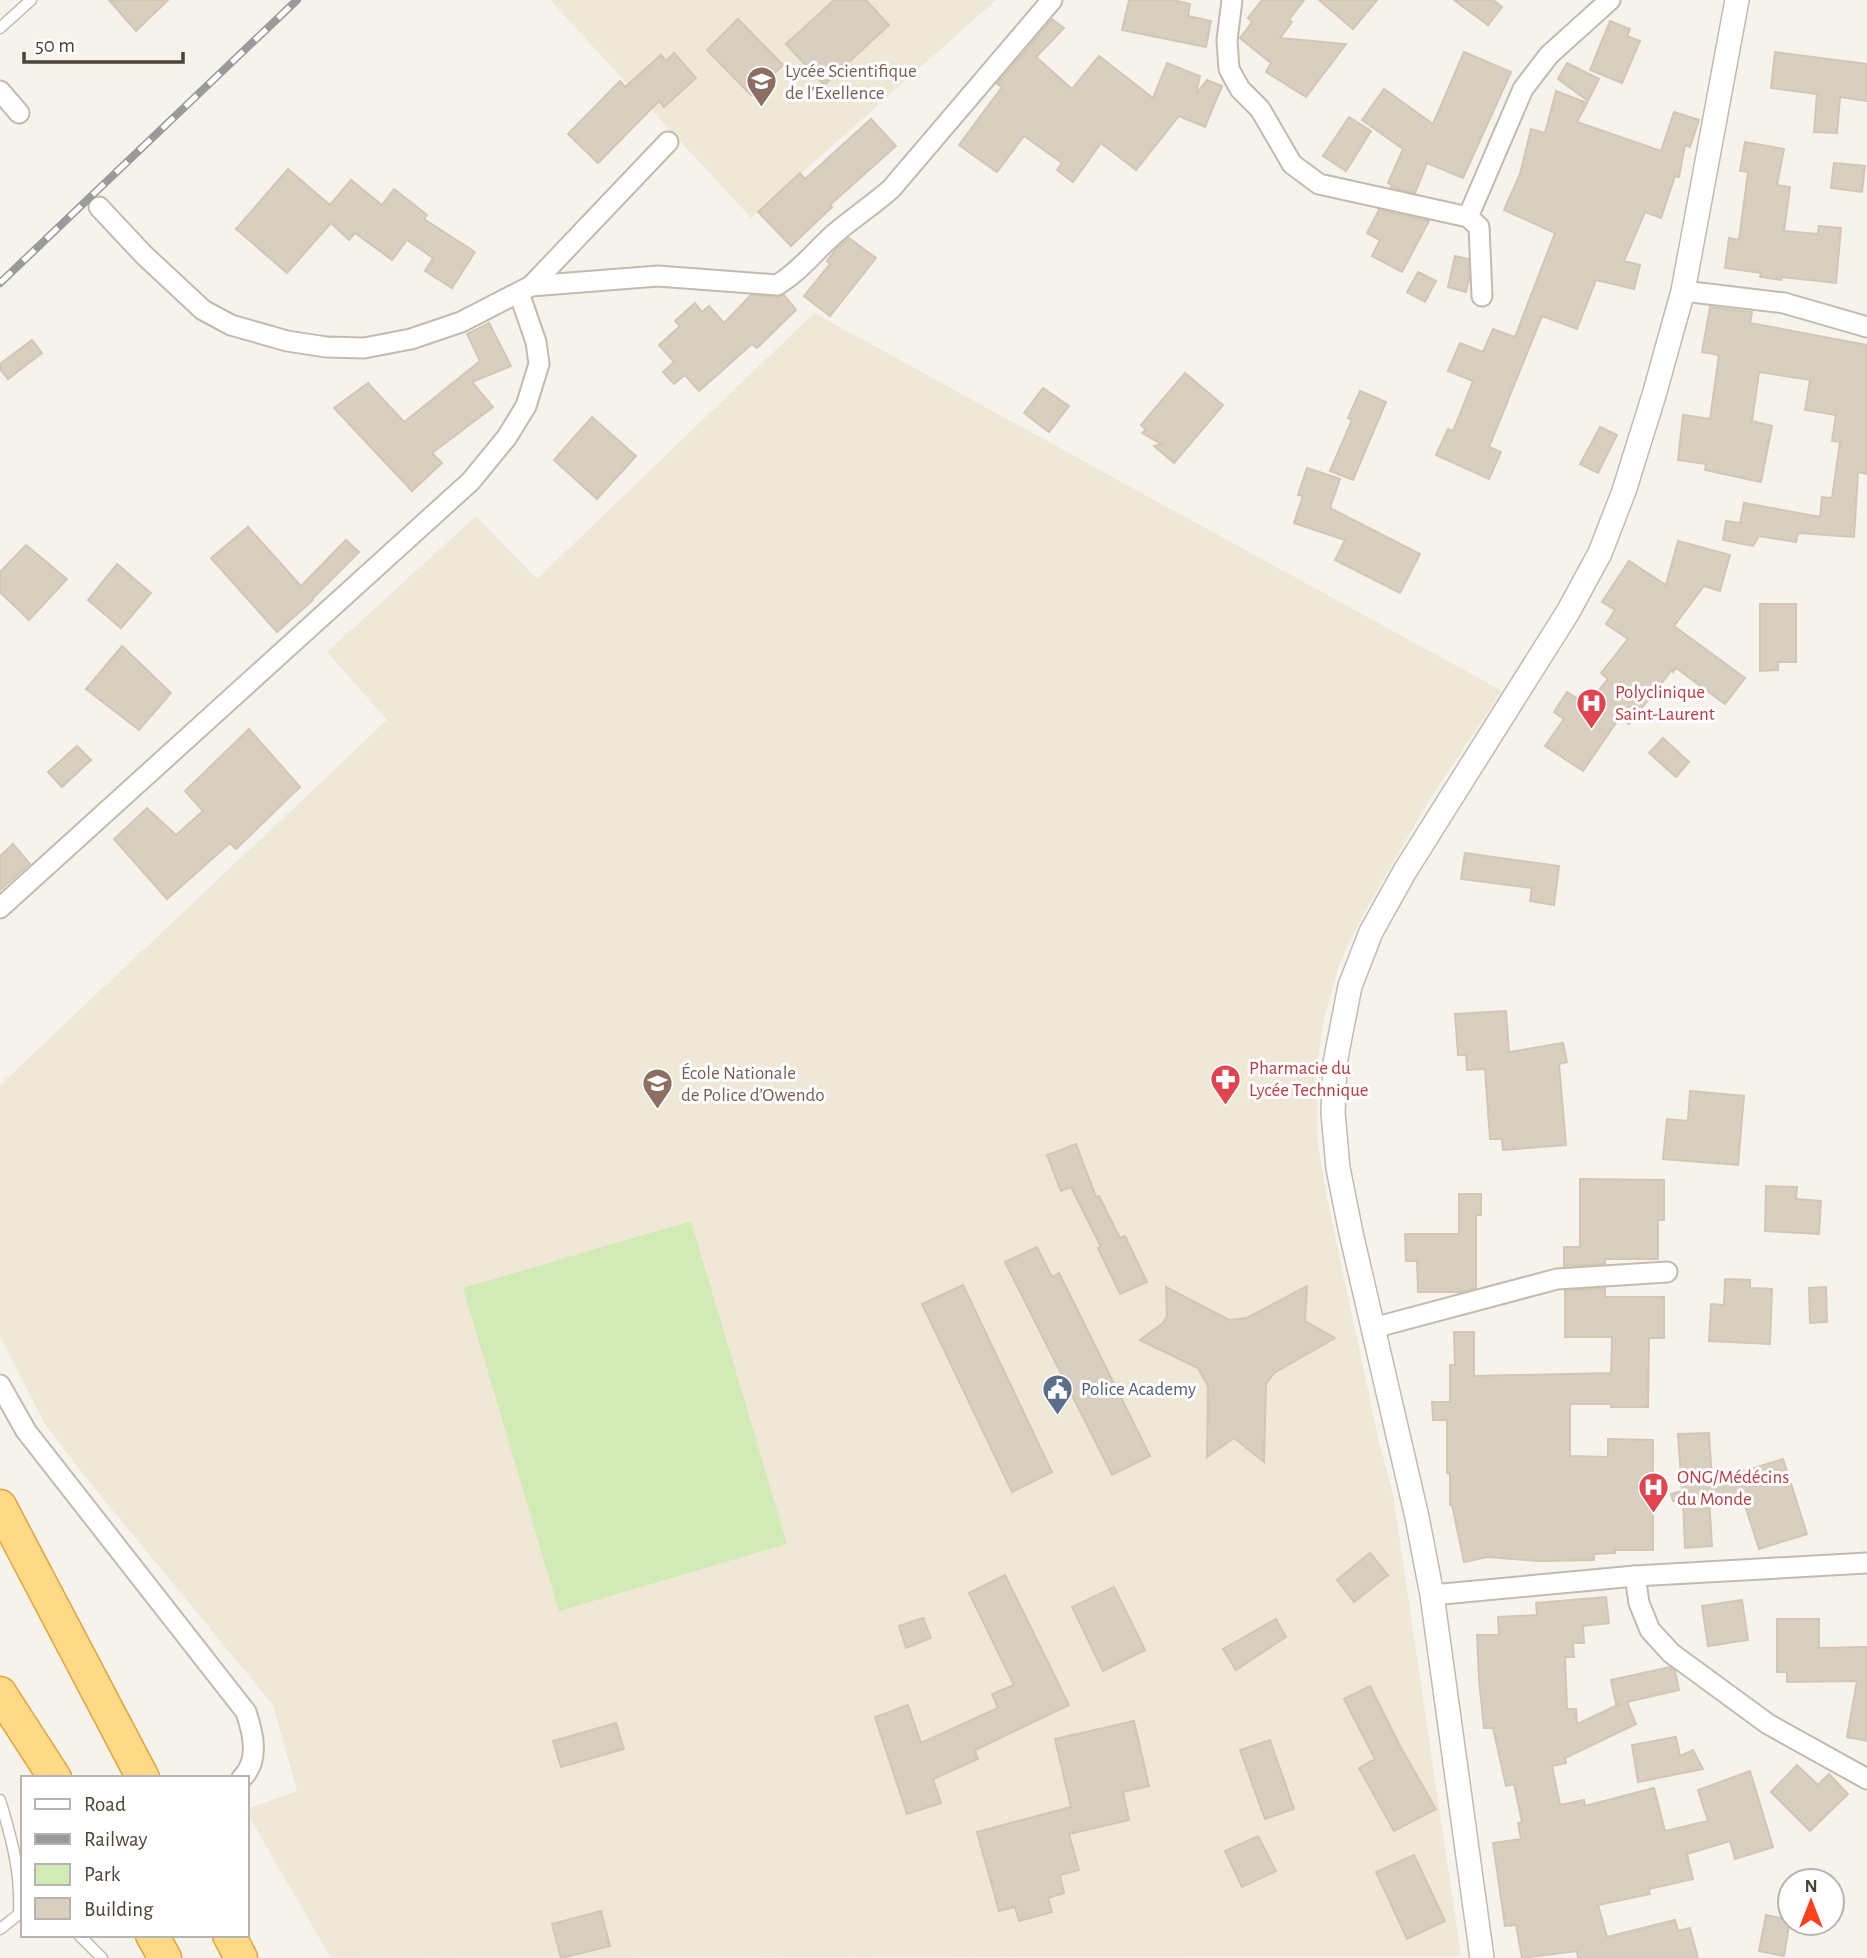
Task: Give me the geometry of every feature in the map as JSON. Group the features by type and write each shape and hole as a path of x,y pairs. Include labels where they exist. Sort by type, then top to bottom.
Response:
{"highway":[{"path":"0,1506 142,1776"},
{"path":"0,1693 54,1776"},
{"path":"153,1937 165,1958"},
{"path":"230,1937 242,1958"}],"street":[{"path":"525,290 658,276 777,285 790,277 840,228 891,189 1052,0"},
{"path":"1232,0 1227,40 1229,69 1240,89 1260,109 1292,164 1320,184 1468,217 1479,227 1482,296"},
{"path":"1468,217 1523,89 1549,55 1610,0"},
{"path":"1482,1958 1432,1595 1417,1517 1349,1222 1334,1139 1335,1063 1350,986 1371,932 1568,612 1600,553 1624,491 1683,291 1737,0"},
{"path":"0,91 19,113"},
{"path":"99,207 144,255 203,310 231,325 287,341 326,347 363,348 411,339 461,322 525,290 668,142"},
{"path":"0,908 471,481 507,436 526,406 539,364 525,290"},
{"path":"1683,291 1784,303 1867,327"},
{"path":"1373,1328 1557,1279 1667,1272"},
{"path":"0,1385 26,1431 246,1712 254,1734 253,1758 243,1776"},
{"path":"1432,1595 1634,1576 1867,1563"},
{"path":"1634,1576 1639,1603 1650,1630 1671,1653 1768,1724 1867,1779"}],"lane":[{"path":"0,28 31,0"},
{"path":"0,1800 16,1855 21,1914 0,1929"},
{"path":"81,1937 102,1958"}],"shaded area":[{"name":"Lycée Scientifique de l'Exellence","path":"550,0 996,0 751,218"},
{"name":"École Nationale de Police d’Owendo","path":"814,313 1502,691 1428,802 1363,915 1340,962 1324,1019 1317,1067 1317,1138 1327,1198 1379,1442 1393,1494 1461,1956 331,1958 248,1815 248,1809 297,1791 273,1705 45,1424 0,1336 0,1085 387,720 327,652 476,516 537,579"}],"green space":[{"path":"691,1221 787,1544 559,1611 463,1288"}],"building":[{"path":"109,0 168,0 136,31"},
{"path":"834,0 866,0 889,25 824,85 786,44"},
{"path":"1129,0 1173,0 1190,4 1188,16 1211,21 1206,47 1122,30"},
{"path":"1262,0 1304,0 1280,38 1346,44 1306,97 1266,72 1271,63 1240,38 1252,22 1248,18"},
{"path":"1319,0 1377,0 1353,29"},
{"path":"1454,0 1493,0 1502,7 1488,25"},
{"path":"738,19 783,65 751,95 707,50"},
{"path":"1052,19 1064,28 1036,57 1072,89 1099,56 1153,98 1167,63 1200,76 1196,94 1207,80 1222,86 1205,127 1179,116 1136,170 1101,143 1073,182 1057,170 1062,163 1024,136 997,172 959,145 1002,87 997,84"},
{"path":"1610,21 1630,29 1627,36 1640,41 1622,83 1590,70"},
{"path":"1464,52 1511,72 1463,178 1427,163 1415,193 1391,187 1388,183 1403,149 1362,120 1384,89 1433,124"},
{"path":"1775,52 1867,64 1867,101 1840,97 1837,133 1814,132 1817,94 1771,88"},
{"path":"674,53 696,78 664,107 659,101 598,163 568,134 620,81 625,87 661,55 666,61"},
{"path":"1567,63 1599,79 1588,101 1558,79"},
{"path":"1556,91 1587,103 1577,122 1661,151 1674,112 1699,120 1690,147 1685,145 1679,177 1675,176 1661,218 1645,212 1624,261 1640,265 1634,289 1596,280 1577,329 1542,316 1489,447 1501,452 1489,479 1436,455 1448,429 1453,431 1473,381 1448,371 1460,343 1483,352 1493,329 1515,337 1555,233 1504,210 1520,174 1531,129 1545,133"},
{"path":"1349,117 1371,131 1346,171 1323,156"},
{"path":"871,119 896,146 830,205 832,207 791,246 758,212 800,173 805,179"},
{"path":"1745,142 1784,149 1777,185 1790,187 1784,231 1818,234 1819,226 1841,228 1836,283 1782,277 1781,280 1760,277 1761,273 1725,268 1729,238 1739,240 1748,172 1740,171"},
{"path":"1834,163 1865,166 1862,192 1831,188"},
{"path":"288,169 330,205 351,180 382,205 394,189 427,215 424,219 475,252 452,288 425,271 433,258 407,240 392,260 355,233 349,240 331,223 287,273 236,229"},
{"path":"1379,210 1429,221 1402,272 1372,256 1380,240 1367,233"},
{"path":"849,238 876,258 830,316 804,296 830,264 827,261 836,249"},
{"path":"1455,256 1468,259 1469,279 1466,292 1448,287"},
{"path":"1418,272 1436,281 1425,302 1407,292"},
{"path":"751,295 784,295 796,310 757,348 752,344 699,391 685,375 674,384 663,372 674,362 659,345 680,326 675,321 695,303 702,312 709,306 724,323"},
{"path":"1710,307 1752,312 1750,323 1867,345 1867,474 1858,472 1854,537 1798,533 1796,542 1759,536 1753,546 1723,540 1726,521 1740,523 1744,503 1820,517 1822,497 1832,498 1840,442 1832,441 1836,415 1805,410 1810,380 1759,372 1752,421 1772,426 1761,482 1705,470 1706,464 1678,460 1683,415 1710,419 1719,355 1702,352"},
{"path":"489,323 511,366 472,382 493,407 432,453 442,463 412,491 334,408 368,383 404,422 480,361 467,334"},
{"path":"32,340 42,353 8,379 0,369 0,364"},
{"path":"1185,373 1223,405 1174,463 1154,446 1161,444 1142,433 1146,430 1141,425"},
{"path":"1043,388 1069,406 1049,432 1024,413"},
{"path":"1360,391 1386,402 1353,480 1330,471 1352,420 1348,418"},
{"path":"592,417 636,456 597,499 554,460"},
{"path":"1600,427 1617,435 1598,473 1580,464"},
{"path":"1307,468 1340,479 1330,508 1420,554 1400,593 1335,560 1345,540 1294,523 1303,496 1298,495"},
{"path":"248,527 301,586 346,540 359,552 313,600 277,632 211,558"},
{"path":"1678,541 1730,555 1720,591 1704,586 1674,626 1745,678 1725,704 1676,668 1673,672 1672,670 1629,724 1620,717 1583,771 1545,746 1564,719 1554,712 1567,692 1587,705 1608,679 1601,673 1628,639 1606,624 1615,610 1602,602 1629,561 1666,585"},
{"path":"26,545 67,579 29,620 0,592 0,572"},
{"path":"117,564 151,593 121,628 88,600"},
{"path":"1760,604 1796,604 1796,662 1778,662 1778,670 1760,671"},
{"path":"122,646 171,693 139,730 86,689"},
{"path":"249,729 300,787 236,849 230,843 167,899 114,839 147,808 176,835 203,811 185,791"},
{"path":"1663,738 1689,762 1676,777 1649,753"},
{"path":"77,746 91,760 62,787 48,772"},
{"path":"13,844 30,864 0,890 0,856"},
{"path":"1465,853 1559,866 1554,905 1530,901 1532,888 1461,879"},
{"path":"1506,1011 1509,1052 1563,1043 1567,1062 1559,1064 1566,1145 1503,1150 1502,1139 1490,1139 1485,1069 1467,1070 1466,1055 1458,1055 1455,1014"},
{"path":"1690,1091 1744,1096 1738,1165 1663,1159 1667,1119 1688,1121"},
{"path":"1076,1144 1096,1197 1099,1196 1120,1238 1125,1236 1147,1282 1120,1294 1098,1248 1101,1247 1071,1187 1061,1191 1047,1155"},
{"path":"1580,1179 1664,1180 1664,1220 1658,1220 1658,1259 1605,1259 1605,1264 1564,1266 1564,1247 1580,1247"},
{"path":"1766,1186 1797,1187 1796,1199 1821,1201 1819,1234 1765,1231"},
{"path":"1459,1194 1481,1194 1481,1215 1476,1215 1476,1288 1461,1292 1418,1292 1417,1261 1406,1261 1405,1234 1459,1234"},
{"path":"1037,1247 1052,1277 1059,1273 1150,1456 1112,1475 1005,1262"},
{"path":"1725,1279 1750,1280 1750,1288 1772,1289 1770,1344 1709,1341 1711,1304 1724,1305"},
{"path":"963,1285 1052,1472 1012,1492 922,1304"},
{"path":"1307,1286 1305,1321 1335,1338 1274,1373 1266,1384 1264,1462 1234,1438 1207,1457 1208,1386 1198,1368 1140,1340 1163,1323 1167,1316 1166,1287 1229,1320 1247,1318"},
{"path":"1826,1287 1827,1322 1810,1323 1809,1288"},
{"path":"1605,1288 1605,1297 1664,1297 1664,1338 1649,1338 1648,1407 1570,1404 1570,1456 1608,1457 1608,1439 1653,1440 1653,1550 1615,1550 1615,1553 1594,1554 1594,1560 1539,1561 1487,1557 1464,1562 1450,1505 1447,1420 1433,1420 1432,1402 1450,1402 1450,1365 1455,1365 1454,1332 1474,1332 1474,1376 1611,1373 1612,1337 1565,1337 1565,1291"},
{"path":"1709,1433 1712,1481 1783,1459 1807,1534 1759,1549 1742,1496 1709,1498 1712,1546 1685,1548 1683,1500 1673,1501 1671,1494 1682,1491 1678,1434"},
{"path":"1370,1553 1388,1575 1354,1602 1337,1580"},
{"path":"1005,1575 1069,1705 975,1750 978,1759 933,1779 941,1803 907,1814 875,1717 908,1705 921,1743 998,1708 992,1694 1014,1685 969,1593"},
{"path":"1114,1587 1145,1650 1103,1671 1072,1607"},
{"path":"1606,1597 1609,1623 1583,1626 1584,1643 1573,1643 1574,1657 1565,1657 1567,1709 1576,1709 1577,1724 1620,1704 1616,1704 1611,1680 1670,1667 1675,1671 1679,1690 1627,1702 1636,1724 1565,1758 1566,1763 1552,1766 1560,1805 1584,1800 1585,1806 1654,1788 1665,1831 1708,1821 1698,1790 1750,1771 1773,1847 1735,1859 1730,1841 1687,1854 1693,1879 1649,1889 1650,1894 1598,1905 1607,1937 1675,1920 1678,1931 1690,1928 1698,1958 1578,1958 1577,1951 1522,1958 1516,1925 1505,1926 1493,1843 1521,1839 1518,1823 1522,1822 1514,1784 1506,1786 1493,1728 1484,1728 1477,1635 1499,1635 1498,1617 1537,1615 1536,1603"},
{"path":"1742,1600 1748,1640 1708,1646 1702,1606"},
{"path":"923,1618 931,1638 906,1648 899,1626"},
{"path":"1276,1619 1286,1637 1236,1670 1223,1649"},
{"path":"1777,1619 1819,1619 1819,1648 1867,1647 1867,1741 1847,1737 1857,1681 1787,1682 1787,1672 1777,1672"},
{"path":"1370,1686 1436,1809 1394,1831 1359,1768 1375,1759 1344,1699"},
{"path":"1134,1721 1149,1786 1123,1792 1129,1820 1069,1834 1079,1870 1060,1875 1064,1893 1048,1898 1052,1912 1019,1921 1015,1907 999,1911 977,1832 1071,1807 1055,1739"},
{"path":"616,1723 624,1749 561,1767 553,1741"},
{"path":"1676,1737 1680,1756 1693,1750 1703,1769 1638,1782 1632,1745"},
{"path":"1270,1740 1294,1809 1265,1819 1240,1750"},
{"path":"1797,1765 1818,1785 1829,1774 1848,1794 1810,1831 1771,1792"},
{"path":"1258,1836 1276,1871 1242,1887 1225,1851"},
{"path":"1414,1855 1445,1921 1407,1939 1376,1872"},
{"path":"601,1911 610,1946 561,1958 552,1924"},
{"path":"1766,1915 1776,1917 1776,1937 1787,1937 1784,1956 1759,1951"}],"railway":[{"path":"0,283 297,0"}],"place":[{"name":"Lycée Scientifique de l'Exellence","path":"762,109"},
{"name":"Polyclinique Saint-Laurent","path":"1592,730"},
{"name":"Pharmacie du Lycée Technique","path":"1226,1106"},
{"name":"École Nationale de Police d’Owendo","path":"658,1111"},
{"name":"Police Academy","path":"1058,1416"},
{"name":"ONG/Médécins du Monde","path":"1654,1515"}]}
